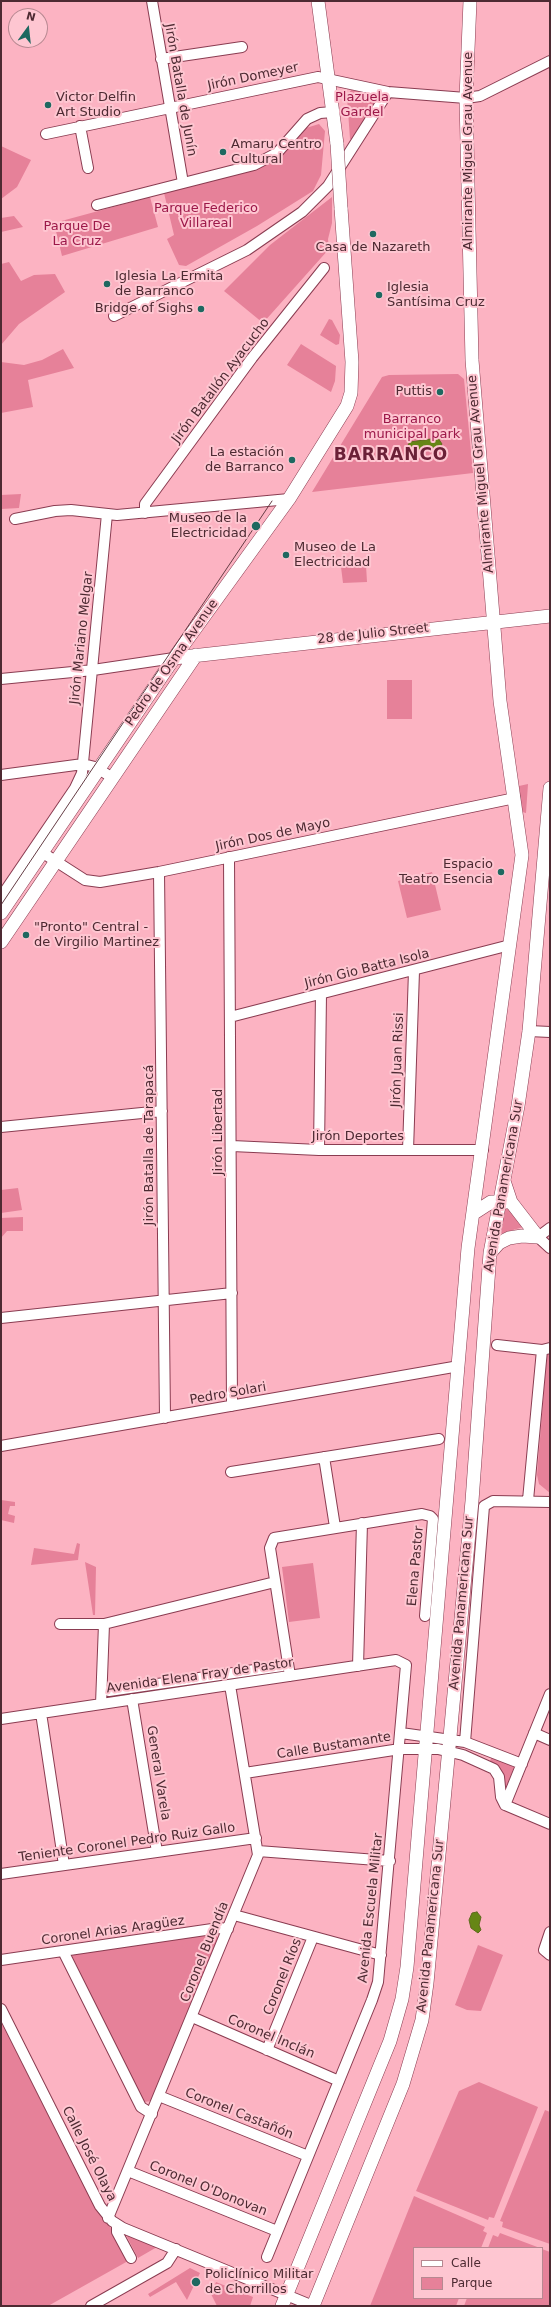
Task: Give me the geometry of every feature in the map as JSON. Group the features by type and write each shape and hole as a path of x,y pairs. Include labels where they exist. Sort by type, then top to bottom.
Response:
{"main road":[{"name":"Pedro de Osma Avenue","path":"3,903 43,852 174,658 289,499 343,414 351,393 352,372 337,144 330,78 318,1"},
{"name":"Almirante Miguel Grau Avenue","path":"470,1 466,98 471,347 500,701 522,855 510,945"},
{"name":"28 de Julio Street","path":"174,658 196,654 550,616"},
{"name":"Pedro de Osma Avenue","path":"1,942 196,654"},
{"name":"Avenida Panamericana Sur","path":"313,2306 403,2084 422,2020 450,1745 472,1501 490,1253 505,1202 504,1179 529,1031 545,884 550,788"},
{"name":"Avenida Panamericana Sur","path":"284,2300 390,2041 402,1999 407,1967 428,1742 468,1248 483,1150 510,945"},
{"path":"474,1213 491,1202 505,1202 538,1237"},
{"path":"490,1253 499,1243 509,1238 522,1236 538,1237"}],"street":[{"name":"Jirón Batalla de Junín","path":"152,1 169,108 183,183"},
{"path":"161,59 242,47"},
{"name":"Jirón Domeyer","path":"46,134 318,77 330,78 388,92 466,98 480,96 550,61"},
{"path":"114,316 261,241 309,206 336,174 388,92"},
{"path":"97,205 242,169 266,160 277,153 307,119 320,113 333,112"},
{"path":"80,126 88,168"},
{"name":"Jirón Batallón Ayacucho","path":"145,513 145,504 252,358 324,268"},
{"path":"15,519 55,511 71,510 107,514 145,513 289,499"},
{"name":"Jirón Mariano Melgar","path":"3,903 75,788 82,773 107,514"},
{"path":"1,679 93,670 174,658"},
{"path":"1,774 82,764 99,769 113,778"},
{"name":"Jirón Dos de Mayo","path":"43,852 90,882 159,872 515,798"},
{"name":"Jirón Libertad","path":"229,858 232,1146 232,1406"},
{"name":"Jirón Batalla de Tarapacá","path":"159,872 165,1418"},
{"path":"3,903 22,912"},
{"name":"Jirón Gio Batta Isola","path":"230,1017 414,971 510,945"},
{"name":"Jirón Juan Rissi","path":"408,1150 414,971"},
{"path":"319,1150 321,994"},
{"path":"529,1031 550,1032"},
{"path":"1,1127 162,1111"},
{"name":"Jirón Deportes","path":"232,1146 319,1150 483,1150"},
{"path":"550,1228 538,1237 550,1248"},
{"path":"1,1318 232,1293"},
{"path":"497,1345 546,1349 528,1500"},
{"name":"Pedro Solari","path":"1,1446 459,1366"},
{"path":"231,1472 439,1439"},
{"path":"324,1458 335,1527"},
{"path":"465,1742 484,1506 493,1501 528,1500 550,1502"},
{"name":"Elena Pastor","path":"362,1523 422,1514 426,1514 433,1519 425,1616"},
{"path":"290,1676 270,1548 271,1540 278,1537 362,1523 358,1666"},
{"path":"60,1624 104,1624 275,1582"},
{"path":"101,1704 104,1624"},
{"name":"Avenida Elena Fray de Pastor","path":"1,1719 396,1660 403,1662"},
{"name":"Avenida Escuela Militar","path":"267,2257 376,1991 382,1955 407,1668 403,1662"},
{"path":"109,1691 282,1666"},
{"name":"Coronel Buendía","path":"108,2218 234,1915 258,1851 230,1685"},
{"path":"505,1805 550,1694"},
{"name":"General Varela","path":"132,1699 157,1852"},
{"path":"41,1713 64,1865"},
{"name":"Calle Bustamante","path":"401,1733 428,1742"},
{"path":"534,1733 550,1740"},
{"path":"428,1742 450,1745 465,1742 522,1764"},
{"name":"Calle Bustamante","path":"245,1773 400,1749 428,1742"},
{"path":"450,1745 494,1769 499,1777 501,1797 505,1805 550,1824"},
{"name":"Teniente Coronel Pedro Ruiz Gallo","path":"1,1874 256,1838"},
{"path":"258,1851 390,1861"},
{"path":"234,1915 382,1955"},
{"name":"Coronel Arias Aragüez","path":"1,1960 219,1928 228,1929"},
{"path":"550,1932 544,1946 544,1950 550,1956"},
{"name":"Coronel Ríos","path":"267,2050 313,1937"},
{"path":"63,1951 141,2107 152,2114"},
{"name":"Calle José Olaya","path":"1,2009 100,2206 108,2218 117,2225 176,2249 284,2300 313,2306"},
{"name":"Coronel Inclán","path":"192,2017 339,2081"},
{"name":"Coronel Castañón","path":"159,2096 308,2156"},
{"name":"Coronel O'Donovan","path":"128,2171 277,2231"},
{"path":"117,2225 117,2232 131,2258"},
{"path":"90,2306 167,2263 176,2249"}],"green space":[{"name":"Plazuela Gardel","path":"351,90 373,94 383,99 354,140 350,139 347,97"},
{"name":"Parque Federico Villareal","path":"319,124 325,131 321,175 313,191 257,226 186,266 179,265 167,239 174,235 164,193 242,173 276,152 306,128"},
{"path":"1,146 31,160 17,187 1,199"},
{"name":"Parque De La Cruz","path":"150,197 158,227 62,256 54,223"},
{"path":"332,197 332,223 328,239 329,249 263,323 224,291 270,245"},
{"path":"14,216 23,227 1,232 1,218"},
{"path":"9,262 21,281 34,275 55,274 65,292 19,324 1,345 1,264"},
{"path":"329,319 332,320 340,335 339,344 336,345 320,335"},
{"path":"301,344 336,366 335,381 331,392 287,365"},
{"path":"63,349 74,368 28,380 33,407 1,413 1,362 24,365 42,360"},
{"name":"Barranco municipal park","path":"458,374 464,379 473,473 312,492 382,377 389,375"},
{"path":"21,494 19,508 1,509 1,495"},
{"path":"366,565 367,582 343,583 341,567"},
{"path":"387,680 412,680 412,719 387,719"},
{"path":"528,784 526,813 522,812 519,786"},
{"path":"432,872 441,910 407,918 398,881"},
{"path":"18,1188 22,1210 1,1213 1,1190"},
{"path":"505,1205 523,1227 499,1234"},
{"path":"23,1217 23,1231 7,1231 1,1238 1,1218"},
{"path":"550,1352 550,1493 539,1484 537,1475 547,1354"},
{"path":"1,1500 15,1502 15,1506 10,1506 8,1514 15,1516 14,1523 1,1520"},
{"path":"77,1543 80,1544 78,1560 31,1565 34,1548 74,1554"},
{"path":"85,1562 96,1567 95,1615 93,1615"},
{"path":"313,1563 320,1618 289,1622 282,1567"},
{"path":"492,1756 514,1767 506,1788 500,1768 490,1761"},
{"path":"213,1934 218,1938 152,2101 144,2102 72,1956 74,1954"},
{"path":"478,1945 503,1955 481,2011 467,2010 455,2005"},
{"path":"2,2020 128,2261 48,2306 1,2306"},
{"path":"479,2082 538,2107 494,2218 489,2217 488,2220 416,2191 459,2091"},
{"path":"545,2110 550,2112 550,2244 502,2227 503,2222 500,2221"},
{"path":"414,2196 485,2227 483,2231 487,2233 481,2247 413,2247 413,2299 459,2299 456,2306 370,2306"},
{"path":"500,2233 537,2247 488,2247 493,2235 498,2237"},
{"path":"126,2235 157,2247 138,2258"},
{"path":"543,2249 550,2252 550,2306 464,2306 467,2299 543,2299"},
{"path":"190,2268 200,2273 187,2300 176,2282 150,2297 148,2294"},
{"path":"216,2282 253,2297 250,2306 217,2306 211,2294"}],"shaded area":[{"path":"438,438 442,444 440,447 412,451 408,449 410,442"},
{"path":"477,1912 481,1917 479,1925 481,1930 478,1933 471,1928 469,1920 472,1913"}],"tram line":[{"path":"1,905 272,501"}],"place":[{"name":"Victor Delfin Art Studio","path":"48,105"},
{"name":"Amaru Centro Cultural","path":"223,152"},
{"name":"Casa de Nazareth","path":"373,234"},
{"name":"Iglesia La Ermita de Barranco","path":"107,284"},
{"name":"Iglesia Santísima Cruz","path":"379,295"},
{"name":"Bridge of Sighs","path":"201,309"},
{"name":"Puttis","path":"440,392"},
{"name":"La estación de Barranco","path":"292,460"},
{"name":"Museo de la Electricidad","path":"256,526"},
{"name":"Museo de La Electricidad","path":"286,555"},
{"name":"Espacio Teatro Esencia","path":"501,872"},
{"name":"\"Pronto\" Central - de Virgilio Martinez","path":"26,935"},
{"name":"Policlínico Militar de Chorrillos","path":"196,2282"}],"district":[{"name":"BARRANCO","path":"391,456"}]}
